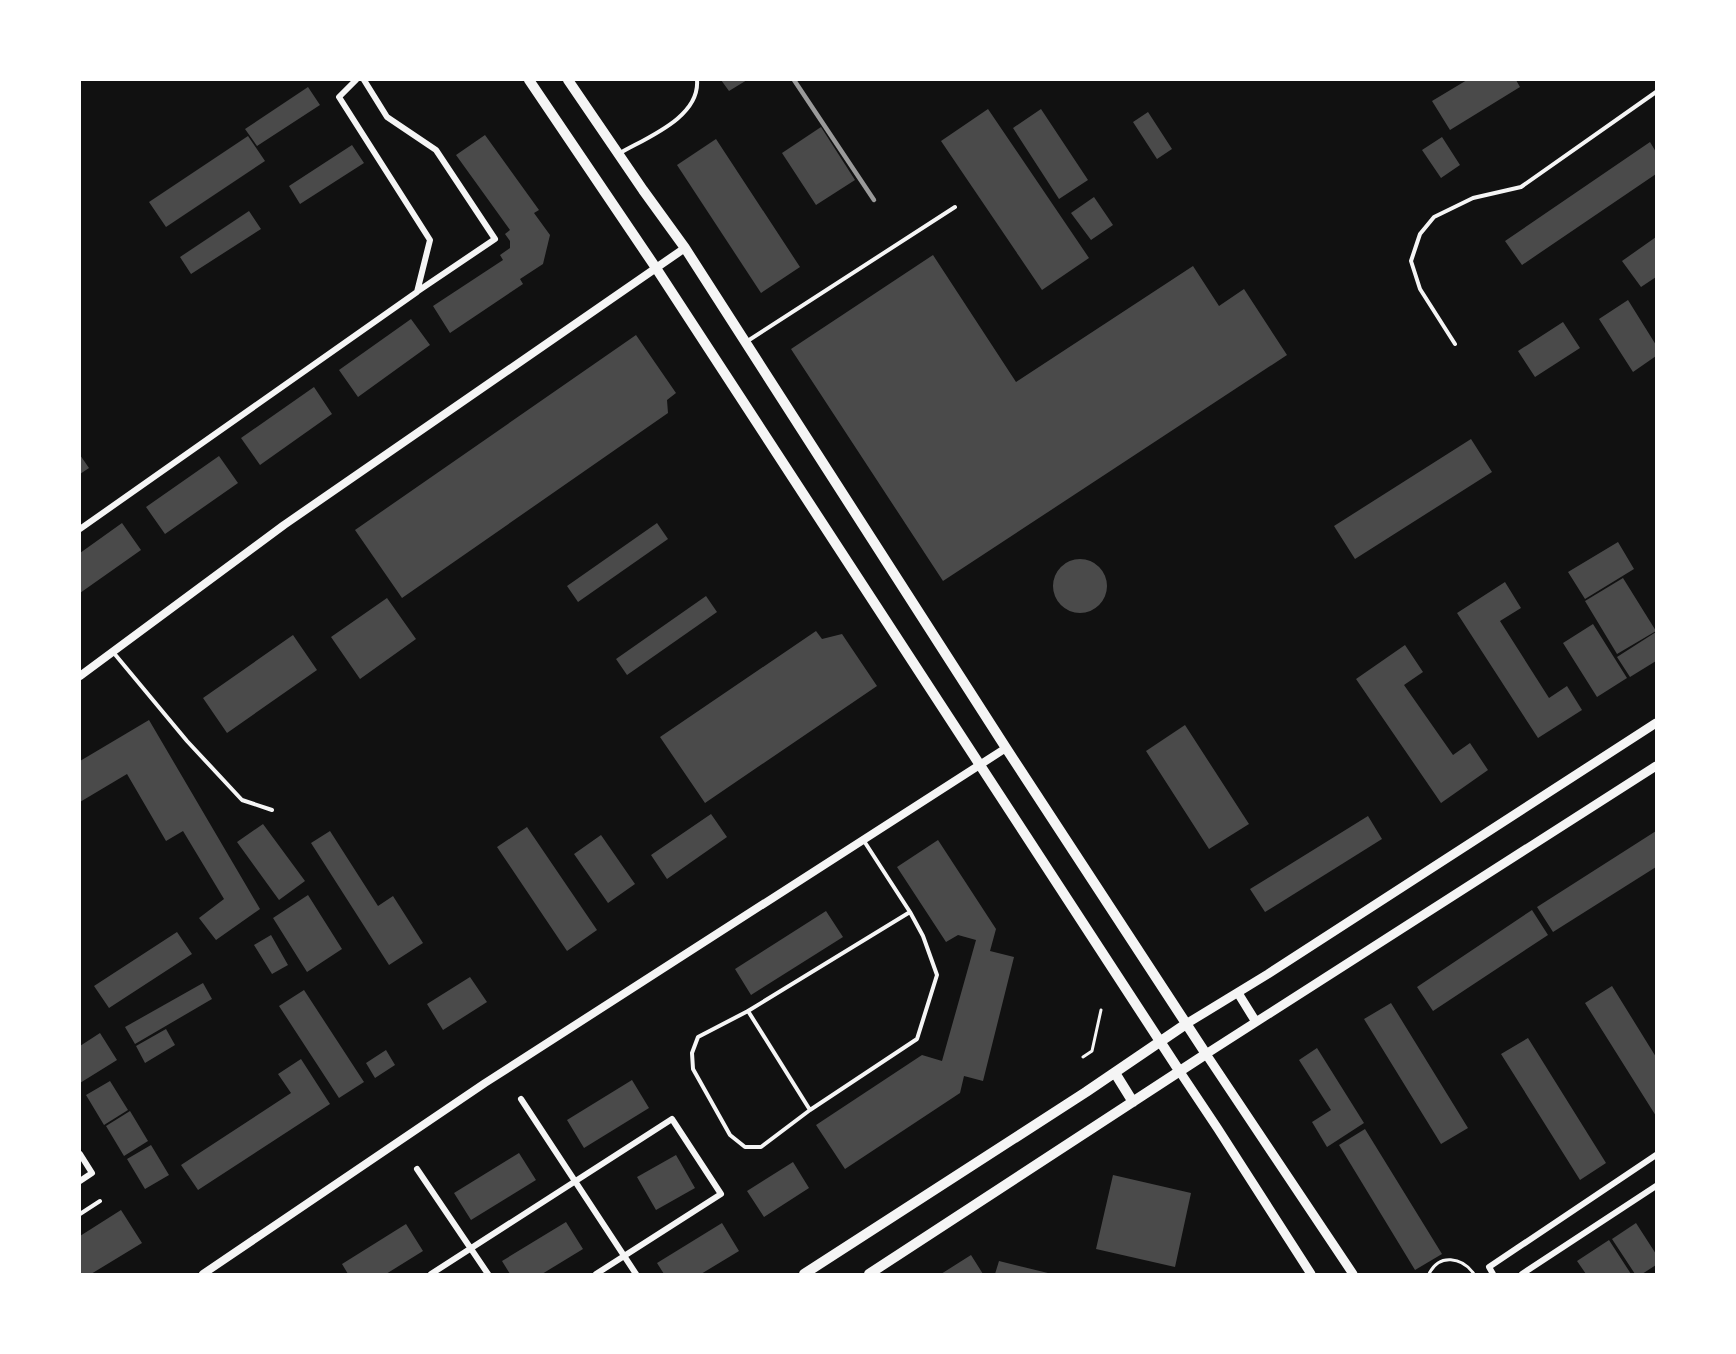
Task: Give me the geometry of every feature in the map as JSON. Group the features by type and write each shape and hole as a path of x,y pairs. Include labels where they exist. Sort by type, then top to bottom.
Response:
{"main road":[{"path":"529,80 656,268 1107,958 1311,1275"},
{"path":"568,80 685,248 1006,748 1353,1275"},
{"path":"804,1275 1186,1024 1238,993 1656,723"},
{"path":"869,1275 1206,1054 1656,766"},
{"path":"1238,993 1256,1022"},
{"path":"1114,1073 1133,1102"}],"street":[{"path":"356,80 339,97 430,240 417,292"},
{"path":"80,529 495,239 436,150 387,117 364,80"},
{"path":"80,676 284,525 685,248"},
{"path":"203,1275 485,1083 1006,748"},
{"path":"521,1099 636,1275"},
{"path":"431,1275 672,1119 721,1194 596,1275"},
{"path":"80,1154 92,1173 80,1181"},
{"path":"1493,1275 1489,1268 1656,1155"},
{"path":"417,1169 488,1275"},
{"path":"1522,1275 1656,1186"}],"lane":[{"path":"618,154 678,120 689,109 696,96 697,80"},
{"path":"1455,344 1419,289 1416,280 1410,261 1420,234 1434,217 1473,198 1521,187 1656,92"},
{"path":"746,343 955,207"},
{"path":"113,651 187,741 242,800 272,810"},
{"path":"864,841 910,912 923,936 937,975 916,1039 810,1110 761,1147 745,1147 730,1135 693,1069 692,1053 698,1037 748,1011 910,912"},
{"path":"748,1011 810,1110"},
{"path":"80,1214 100,1201"}],"path":[{"path":"1083,1057 1092,1051 1101,1010"},
{"path":"1429,1275 1438,1264 1446,1260 1455,1260 1463,1262 1474,1275"}],"building":[{"path":"721,80 747,80 729,91"},
{"path":"1467,80 1516,80 1520,87 1450,130 1432,101"},
{"path":"308,87 320,105 257,146 245,129"},
{"path":"988,109 1089,258 1042,290 941,141"},
{"path":"1041,109 1088,180 1059,199 1013,128"},
{"path":"1148,112 1172,149 1157,159 1133,122"},
{"path":"821,127 855,180 816,205 782,153"},
{"path":"485,135 539,210 534,213 550,235 543,264 520,279 523,284 450,333 433,306 503,260 500,255 510,248 510,241 505,234 510,230 456,155"},
{"path":"248,136 265,161 166,227 149,202"},
{"path":"1442,137 1460,165 1441,178 1422,150"},
{"path":"716,139 800,267 761,293 677,165"},
{"path":"1650,142 1656,152 1656,174 1522,265 1505,241"},
{"path":"352,145 364,163 300,204 289,186"},
{"path":"1094,197 1113,225 1091,240 1071,213"},
{"path":"249,211 261,229 191,274 180,257"},
{"path":"1656,237 1656,277 1641,287 1622,261"},
{"path":"933,255 1016,382 1193,266 1219,306 1244,289 1287,355 943,581 791,349"},
{"path":"1628,300 1656,345 1656,356 1633,372 1599,319"},
{"path":"411,319 430,345 358,397 339,370"},
{"path":"1563,322 1580,348 1535,377 1518,351"},
{"path":"636,335 676,393 667,400 668,413 402,598 355,530"},
{"path":"314,387 332,414 260,465 241,438"},
{"path":"1471,439 1492,472 1355,559 1334,526"},
{"path":"80,455 89,468 80,474"},
{"path":"219,456 238,483 165,534 146,507"},
{"path":"122,523 141,550 80,593 80,553"},
{"path":"657,523 668,539 578,602 567,586"},
{"path":"1618,542 1634,569 1585,599 1568,572"},
{"path":"1080,559 1090,561 1099,567 1105,576 1107,586 1105,596 1099,605 1090,611 1080,613 1070,611 1061,605 1055,596 1053,586 1055,576 1061,567 1070,561"},
{"path":"1623,578 1656,631 1617,654 1585,601"},
{"path":"1505,582 1521,608 1500,621 1549,698 1567,686 1582,710 1538,738 1457,613"},
{"path":"706,596 717,612 627,675 616,659"},
{"path":"387,598 416,639 360,679 331,637"},
{"path":"1593,624 1627,678 1597,697 1563,643"},
{"path":"816,631 822,639 842,634 877,686 705,803 660,737"},
{"path":"1656,632 1656,661 1630,677 1617,657"},
{"path":"293,635 317,670 227,733 203,698"},
{"path":"1405,645 1423,672 1404,685 1453,755 1470,743 1488,770 1441,803 1356,679"},
{"path":"149,720 260,909 216,940 199,918 224,899 183,831 166,841 127,774 80,802 80,761"},
{"path":"1185,725 1249,824 1209,849 1146,751"},
{"path":"711,814 727,837 667,879 651,855"},
{"path":"1368,816 1382,839 1265,912 1250,889"},
{"path":"263,824 305,881 279,900 237,842"},
{"path":"527,827 597,930 567,951 497,847"},
{"path":"330,831 378,906 393,896 423,943 389,965 311,843"},
{"path":"1656,831 1656,867 1553,932 1537,907"},
{"path":"601,835 635,884 608,903 574,854"},
{"path":"938,840 996,929 990,951 1014,957 983,1081 964,1076 960,1093 845,1169 816,1125 922,1055 942,1061 976,940 958,935 946,942 897,867"},
{"path":"308,895 342,949 307,972 273,918"},
{"path":"1532,910 1548,935 1433,1011 1417,987"},
{"path":"826,911 843,937 751,995 735,969"},
{"path":"177,932 192,954 109,1008 94,986"},
{"path":"271,935 288,965 272,974 254,945"},
{"path":"470,977 487,1002 443,1030 427,1004"},
{"path":"203,983 212,999 135,1044 125,1027"},
{"path":"1612,986 1656,1057 1656,1116 1585,1003"},
{"path":"304,990 364,1082 339,1098 279,1006"},
{"path":"1391,1003 1468,1128 1441,1144 1364,1019"},
{"path":"166,1029 175,1045 145,1063 136,1046"},
{"path":"100,1033 117,1060 80,1083 80,1046"},
{"path":"1528,1038 1606,1163 1580,1180 1501,1054"},
{"path":"1317,1048 1364,1123 1327,1147 1312,1122 1331,1110 1299,1060"},
{"path":"386,1050 395,1065 375,1078 366,1063"},
{"path":"301,1059 330,1104 198,1190 181,1165 291,1093 278,1074"},
{"path":"632,1080 649,1108 584,1148 567,1120"},
{"path":"110,1081 128,1110 104,1125 86,1095"},
{"path":"130,1111 148,1141 124,1156 106,1126"},
{"path":"1365,1129 1442,1254 1415,1270 1339,1145"},
{"path":"151,1145 169,1175 145,1189 127,1159"},
{"path":"519,1153 536,1180 471,1220 454,1193"},
{"path":"676,1155 695,1188 656,1210 637,1177"},
{"path":"793,1162 809,1188 764,1217 747,1191"},
{"path":"1113,1175 1191,1193 1175,1267 1096,1249"},
{"path":"121,1210 142,1243 91,1274 80,1274 80,1236"},
{"path":"566,1222 583,1249 542,1274 510,1274 502,1261"},
{"path":"722,1223 739,1251 701,1274 664,1274 657,1263"},
{"path":"1636,1223 1656,1254 1656,1265 1642,1274 1635,1274 1612,1239"},
{"path":"406,1224 423,1251 386,1274 348,1274 342,1264"},
{"path":"1609,1240 1631,1274 1586,1274 1577,1261"},
{"path":"971,1255 983,1274 941,1274"},
{"path":"999,1261 1052,1274 995,1274"}],"railway":[{"path":"794,80 874,200"}]}
